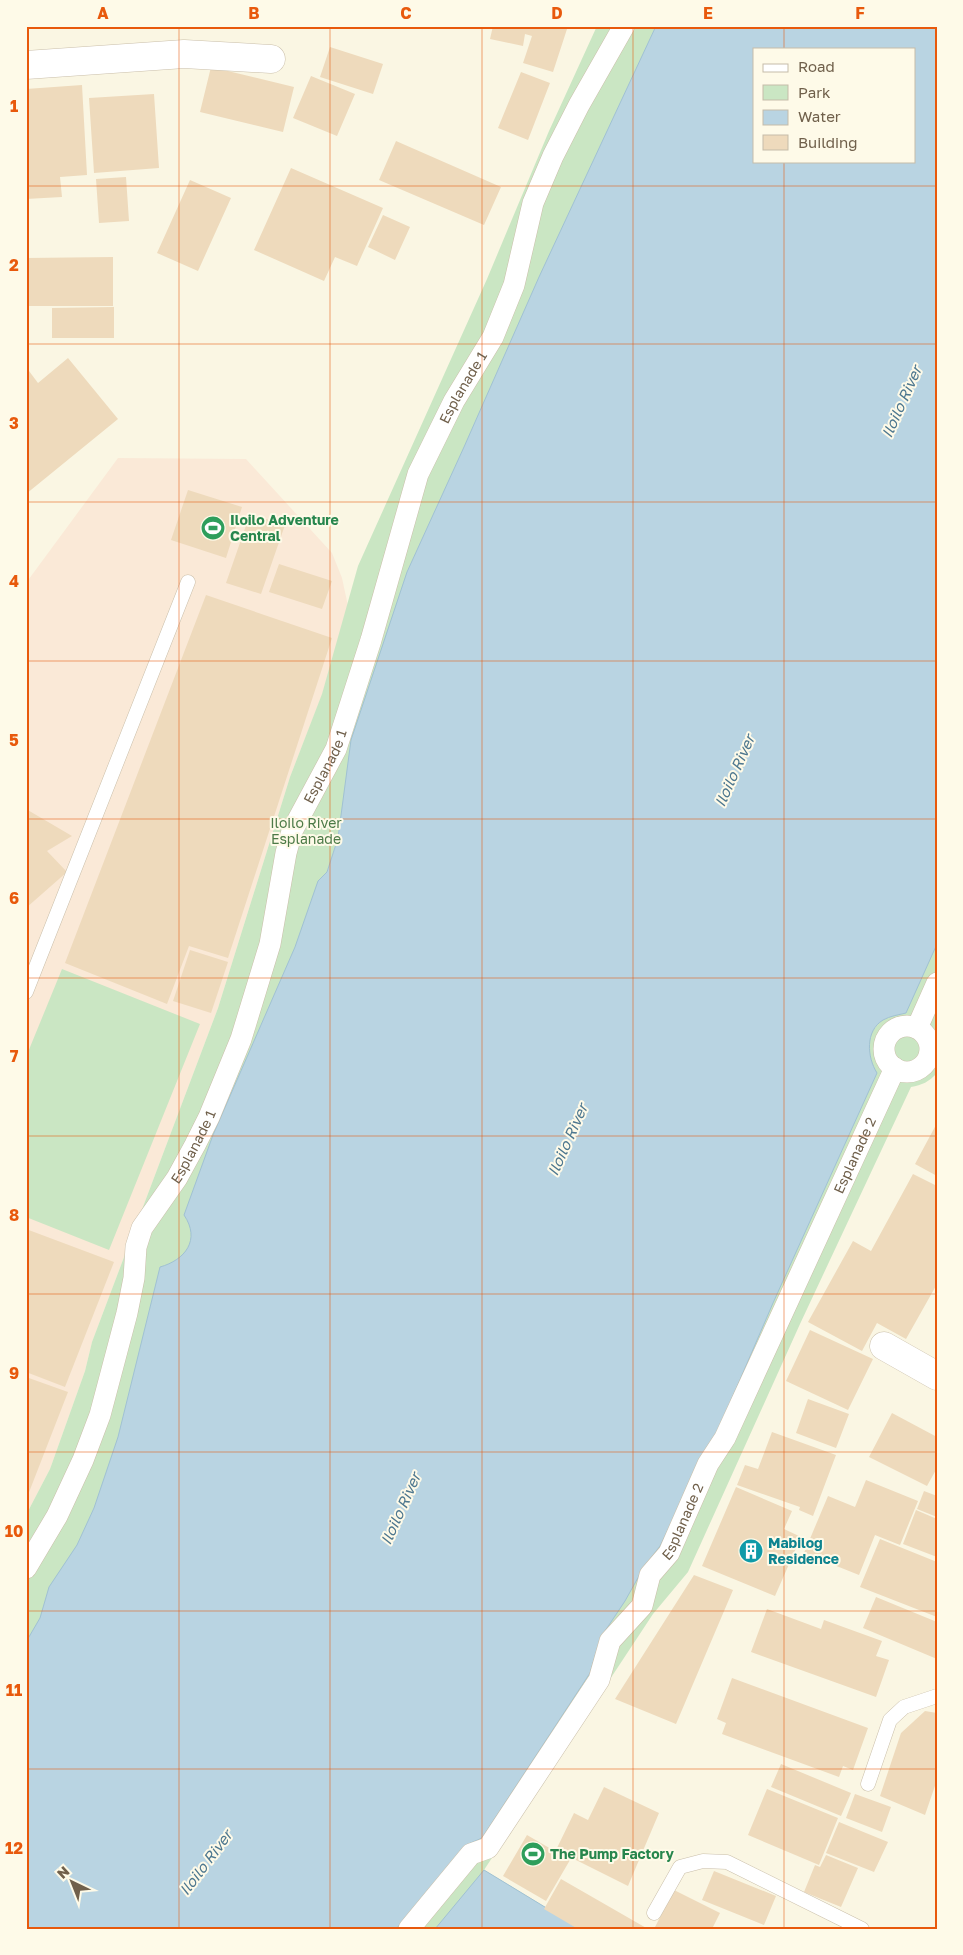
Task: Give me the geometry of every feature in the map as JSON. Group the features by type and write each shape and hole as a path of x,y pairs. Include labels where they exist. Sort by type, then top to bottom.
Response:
{"street":[{"name":"Esplanade 1","path":"26,1568 57,1516 83,1460 100,1415 127,1313 134,1278 136,1247 142,1228 177,1178 195,1145 241,1039 270,944 286,853 292,831 336,749 371,640 418,474 454,401 493,336 514,286 534,203 553,156 579,104 624,26"},
{"path":"26,65 184,54 271,59"},
{"path":"917,1028 937,983"},
{"path":"904,1026 917,1028 925,1034 928,1040 929,1055 926,1061 915,1071 901,1071 895,1068 885,1056 886,1040 896,1029 904,1026"},
{"name":"Esplanade 2","path":"409,1929 471,1854 488,1848 599,1680 610,1641 642,1606 650,1575 669,1553 708,1464 725,1438 895,1068"},
{"path":"884,1346 937,1376"}],"lane":[{"path":"26,992 188,582"},
{"path":"868,1784 890,1720 904,1707 937,1696"},
{"path":"654,1913 680,1867 704,1862 727,1862 862,1929"}],"shaded area":[{"path":"118,458 246,459 332,553 342,578 348,606 322,695 290,777 218,1008 92,1342 85,1371 50,1469 26,1515 26,583"}],"green space":[{"name":"Iloilo River Esplanade","path":"597,26 731,26 338,838 327,872 319,880 221,1278 26,1651 26,1515 50,1469 85,1371 92,1342 218,1008 290,777 322,694 358,566 487,279 549,131"},
{"path":"937,853 937,1025 935,1028 937,1073 925,1083 911,1087 800,1324 688,1572 653,1614 484,1870 581,1929 396,1929 421,1898 834,1073 882,1020 906,1013"},
{"path":"62,969 200,1024 109,1250 26,1217 26,1057"}],"water":[{"name":"Iloilo River","path":"656,26 937,26 937,944 906,1013 883,1020 873,1031 870,1052 871,1060 877,1073 773,1303 717,1433 660,1546 644,1567 625,1601 601,1637 590,1673 482,1838 466,1845 396,1929 26,1929 26,1642 40,1618 49,1587 77,1545 94,1508 118,1437 160,1267 177,1259 188,1248 191,1233 184,1215 213,1135 295,947 318,881 327,872 338,838 351,740 407,572 539,277"},
{"path":"484,1870 581,1929 435,1929"}],"building":[{"path":"493,26 568,26 553,72 523,63 532,36 525,34 523,46 490,39"},
{"path":"330,47 383,64 373,94 320,77"},
{"path":"211,67 294,87 283,132 200,112"},
{"path":"521,72 550,83 528,140 498,128"},
{"path":"311,76 355,94 337,136 293,118"},
{"path":"82,85 87,175 60,177 62,197 26,199 26,89"},
{"path":"154,94 159,168 94,173 89,98"},
{"path":"396,141 501,187 484,225 379,180"},
{"path":"291,168 383,208 357,266 335,257 324,281 254,250"},
{"path":"126,177 129,221 99,223 96,179"},
{"path":"190,180 231,198 198,271 157,253"},
{"path":"383,215 410,227 395,260 368,247"},
{"path":"113,257 113,306 26,306 26,258"},
{"path":"114,307 114,338 52,338 52,308"},
{"path":"68,358 118,419 26,494 26,367 38,383"},
{"path":"188,490 242,507 226,558 171,540"},
{"path":"250,514 285,525 261,594 226,583"},
{"path":"279,564 332,581 322,609 269,592"},
{"path":"206,595 332,638 228,958 189,946 167,1004 65,963"},
{"path":"26,809 72,836 47,851 67,872 26,908"},
{"path":"190,950 228,962 211,1013 173,1001"},
{"path":"937,1123 937,1176 915,1164"},
{"path":"913,1174 937,1186 937,1284 906,1339 877,1323 862,1351 808,1322 853,1241 871,1251"},
{"path":"26,1229 114,1262 65,1387 26,1372"},
{"path":"810,1330 873,1359 848,1410 786,1381"},
{"path":"26,1377 68,1392 26,1500"},
{"path":"808,1399 849,1414 836,1448 796,1433"},
{"path":"892,1413 937,1437 937,1468 927,1486 869,1457"},
{"path":"772,1432 836,1455 813,1516 799,1510 800,1507 737,1485 745,1465 758,1469"},
{"path":"866,1480 918,1501 900,1545 875,1535 859,1575 804,1553 828,1496 855,1507"},
{"name":"Mabilog Residence","path":"736,1487 792,1511 784,1529 801,1537 775,1596 702,1566"},
{"path":"924,1491 937,1496 937,1517 917,1509"},
{"path":"916,1510 937,1519 937,1557 903,1544"},
{"path":"880,1539 937,1562 937,1617 860,1587"},
{"path":"694,1575 733,1590 676,1724 615,1699"},
{"path":"876,1597 937,1622 937,1659 863,1628"},
{"path":"767,1609 821,1629 824,1620 882,1641 876,1656 889,1660 876,1697 751,1652"},
{"path":"732,1678 868,1728 853,1770 843,1766 839,1777 722,1734 726,1723 717,1719"},
{"path":"925,1711 937,1713 937,1780 925,1815 880,1796 901,1733"},
{"path":"781,1764 851,1793 841,1816 771,1787"},
{"path":"604,1787 659,1813 628,1886 556,1850 574,1813 588,1820"},
{"path":"767,1789 838,1818 819,1865 748,1835"},
{"path":"855,1794 891,1807 882,1832 846,1818"},
{"path":"839,1822 888,1842 874,1872 826,1853"},
{"path":"527,1835 570,1860 546,1901 503,1876"},
{"path":"826,1855 858,1868 841,1907 804,1892 815,1865 820,1867"},
{"path":"714,1871 776,1896 764,1925 702,1900"},
{"path":"561,1879 648,1929 578,1929 544,1909"},
{"path":"674,1890 720,1913 712,1929 654,1929"}],"place":[{"name":"Iloilo Adventure Central","path":"213,528"},
{"name":"Mabilog Residence","path":"751,1551"},
{"name":"The Pump Factory","path":"533,1854"}]}
